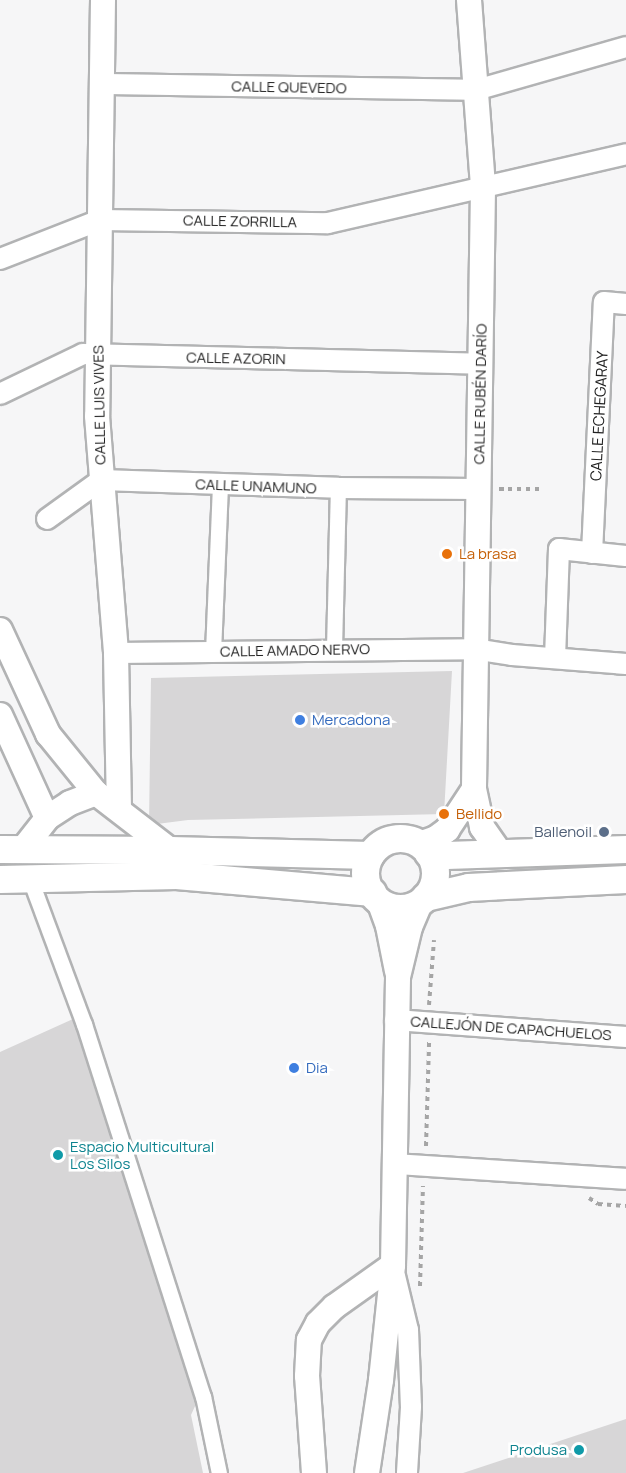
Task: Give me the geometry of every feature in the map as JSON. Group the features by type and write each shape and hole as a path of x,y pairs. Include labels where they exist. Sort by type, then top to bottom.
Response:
{"main road":[{"path":"375,897 365,876 370,855 376,847 390,840 405,839 446,855 626,849"},
{"path":"423,899 432,887 434,875 424,848"},
{"path":"12,849 370,855"},
{"path":"0,879 176,875 375,897 400,908 468,886 626,879"}],"street":[{"name":"CALLE LUIS VIVES","path":"103,0 97,416 116,652 119,809"},
{"name":"CALLE RUBÉN DARÍO","path":"469,0 483,188 474,649 474,789 482,827 500,853"},
{"name":"CALLE QUEVEDO","path":"101,84 476,90 626,47"},
{"name":"CALLE ZORRILLA","path":"0,259 100,220 328,223 626,154"},
{"name":"CALLE ECHEGARAY","path":"592,553 604,302 626,304"},
{"name":"CALLE AZORIN","path":"0,394 83,354 481,364"},
{"path":"47,519 101,480"},
{"name":"CALLE UNAMUNO","path":"101,480 338,488 477,489"},
{"path":"213,652 220,484"},
{"path":"334,649 338,488"},
{"path":"555,658 559,549 626,556"},
{"path":"0,630 48,734 96,793 170,850"},
{"name":"CALLE AMADO NERVO","path":"116,652 474,649 626,664"},
{"path":"0,715 47,818"},
{"path":"424,848 447,830 474,789"},
{"path":"12,849 47,818 70,803 96,793"},
{"path":"30,879 84,1024 203,1396 219,1473"},
{"path":"375,897 388,926 398,976"},
{"path":"367,1473 387,1335 393,1265 396,1164 395,1020 398,976 410,927 423,899"},
{"name":"CALLEJÓN DE CAPACHUELOS","path":"395,1020 626,1037"},
{"path":"396,1164 626,1179"},
{"path":"314,1473 307,1376 309,1340 318,1323 334,1307 393,1265"},
{"path":"393,1265 408,1330 411,1407 407,1473"}],"path":[{"path":"477,489 544,489"},
{"path":"421,1296 429,1022 434,940"}],"building":[{"name":"Mercadona","path":"452,671 444,814 188,820 149,825 151,678"},
{"name":"Espacio Multicultural Los Silos","path":"73,1019 149,1257 195,1390 196,1404 191,1415 203,1473 0,1473 0,1052"},
{"name":"Produsa","path":"626,1419 626,1473 463,1473"}],"place":[{"name":"La brasa","path":"447,554"},
{"name":"Mercadona","path":"300,720"},
{"name":"Bellido","path":"444,814"},
{"name":"Ballenoil","path":"604,832"},
{"name":"Dia","path":"294,1068"},
{"name":"Espacio Multicultural Los Silos","path":"58,1155"},
{"name":"Produsa","path":"579,1450"}]}
